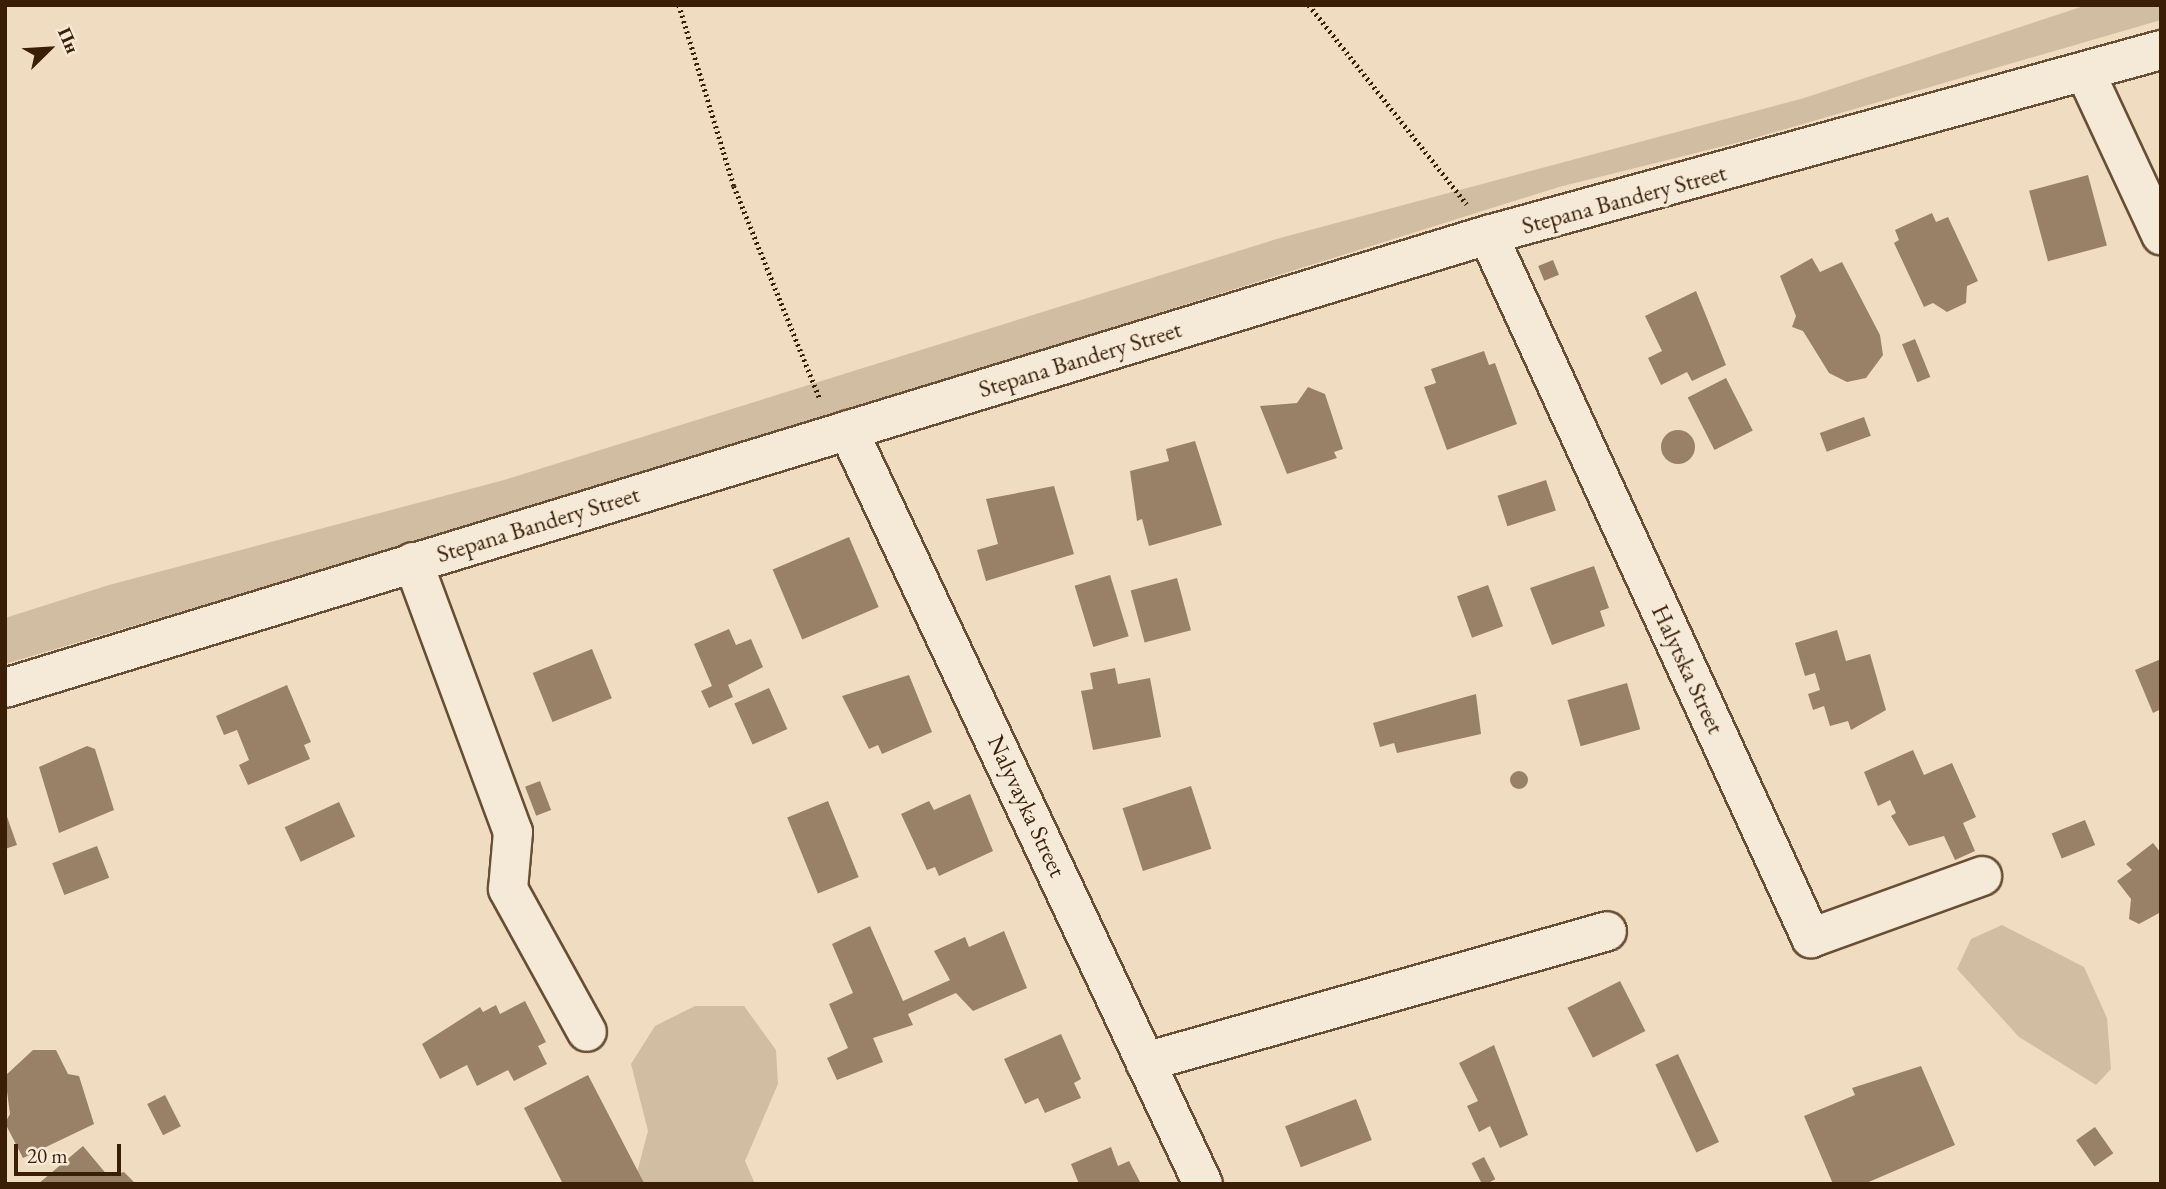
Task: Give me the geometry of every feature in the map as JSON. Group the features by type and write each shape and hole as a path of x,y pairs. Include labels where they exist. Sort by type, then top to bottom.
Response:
{"street":[{"name":"Stepana Bandery Street","path":"5,688 1488,235 2086,74 2161,51"},
{"path":"2086,74 2161,234"},
{"name":"Halytska Street","path":"1488,235 1811,938 1982,876"},
{"name":"Nalyvayka Street","path":"848,430 1203,1184"},
{"path":"413,562 513,832 508,889 587,1032"},
{"path":"1145,1062 1607,931"}],"path":[{"path":"679,5 739,199 819,399 848,430"},
{"path":"1309,5 1404,119 1488,235"}],"shaded area":[{"path":"2087,5 2161,5 2161,20 1744,141 1559,187 697,458 5,664 5,618 109,585 504,480 1280,238 1804,98"},
{"path":"2002,925 2084,967 2107,1018 2111,1069 2096,1085 2019,1037 1957,969 1971,939"},
{"path":"695,1006 744,1006 776,1050 778,1084 745,1161 755,1184 634,1184 648,1131 631,1064 655,1026"}],"building":[{"path":"2088,175 2107,246 2048,261 2029,191"},
{"path":"1932,213 1936,222 1948,217 1978,281 1967,286 1966,303 1947,312 1933,303 1924,307 1894,243 1899,240 1895,230"},
{"path":"1812,258 1820,272 1842,262 1880,335 1883,355 1866,378 1847,382 1829,373 1803,331 1792,327 1796,316 1780,276"},
{"path":"1553,260 1559,275 1544,281 1538,266"},
{"path":"1696,291 1726,365 1692,381 1687,372 1661,385 1648,358 1662,351 1645,316"},
{"path":"1915,339 1930,377 1917,382 1902,344"},
{"path":"1484,351 1489,365 1495,363 1517,424 1447,450 1424,387 1436,383 1431,369"},
{"path":"1726,378 1753,431 1714,450 1688,398"},
{"path":"1308,387 1325,394 1343,449 1334,452 1337,458 1287,474 1260,406 1297,403"},
{"path":"1864,417 1871,436 1827,452 1820,433"},
{"path":"1678,430 1690,435 1695,447 1690,459 1678,464 1666,459 1661,447 1666,435"},
{"path":"1195,441 1222,525 1149,546 1142,519 1137,521 1130,471 1169,461 1166,449"},
{"path":"1546,480 1556,510 1507,526 1497,496"},
{"path":"1054,486 1074,554 986,581 977,550 998,544 986,499"},
{"path":"849,537 879,607 802,639 773,569"},
{"path":"1594,566 1609,608 1600,611 1605,626 1552,645 1530,588"},
{"path":"1110,575 1129,636 1093,647 1075,586"},
{"path":"1177,578 1191,630 1145,643 1131,590"},
{"path":"1488,585 1503,626 1472,638 1457,596"},
{"path":"729,629 736,645 751,639 763,667 728,685 733,697 709,708 701,691 712,686 694,644"},
{"path":"1837,630 1846,661 1870,654 1886,710 1851,730 1848,721 1830,726 1824,706 1813,710 1808,694 1820,690 1815,673 1805,676 1795,643"},
{"path":"592,649 612,698 553,722 533,673"},
{"path":"2161,659 2161,709 2153,713 2135,670"},
{"path":"1115,668 1118,684 1150,678 1161,737 1093,750 1081,691 1093,689 1090,673"},
{"path":"909,675 932,732 882,754 878,745 869,749 842,696"},
{"path":"1627,683 1640,729 1581,746 1567,700"},
{"path":"287,685 311,742 304,745 310,759 248,785 239,765 249,760 237,730 224,735 216,716"},
{"path":"769,688 787,729 753,745 734,703"},
{"path":"1476,694 1481,734 1397,753 1394,743 1380,747 1373,723"},
{"path":"87,746 95,749 114,810 59,833 39,767"},
{"path":"1913,750 1924,775 1952,763 1976,817 1963,823 1975,851 1955,860 1944,836 1909,846 1891,816 1896,813 1890,800 1878,806 1864,772"},
{"path":"1515,771 1523,771 1528,780 1526,787 1515,789 1510,784 1510,776"},
{"path":"540,781 551,810 536,816 525,787"},
{"path":"1191,786 1211,849 1143,871 1123,808"},
{"path":"970,794 993,851 939,876 935,867 927,870 901,814 929,801 934,810"},
{"path":"828,801 859,877 818,894 787,817"},
{"path":"339,802 355,836 301,862 285,827"},
{"path":"5,811 17,845 5,849"},
{"path":"2085,820 2095,845 2062,859 2052,833"},
{"path":"2153,843 2161,853 2161,912 2139,924 2129,919 2131,899 2117,881 2132,870 2126,864"},
{"path":"97,846 109,878 64,895 52,863"},
{"path":"870,926 903,1001 950,980 934,951 965,937 969,947 1004,931 1027,988 973,1011 956,993 908,1014 913,1025 873,1038 883,1062 837,1080 827,1058 848,1048 829,1004 853,993 832,944"},
{"path":"1620,981 1645,1031 1593,1058 1567,1008"},
{"path":"525,1001 546,1042 538,1046 547,1064 514,1081 508,1070 477,1086 467,1065 440,1079 422,1044 480,1007 483,1012 496,1005 500,1014"},
{"path":"1061,1034 1081,1079 1074,1083 1081,1098 1045,1113 1038,1098 1025,1104 1004,1059"},
{"path":"1494,1045 1528,1135 1500,1148 1490,1126 1479,1132 1467,1106 1478,1101 1459,1063"},
{"path":"33,1050 56,1050 68,1074 79,1076 94,1124 23,1158 5,1123 10,1114 5,1076"},
{"path":"1678,1054 1719,1142 1696,1152 1655,1065"},
{"path":"1921,1066 1955,1145 1864,1184 1833,1184 1804,1116 1855,1095 1852,1088"},
{"path":"588,1075 644,1183 563,1184 524,1108"},
{"path":"165,1095 181,1126 163,1135 147,1104"},
{"path":"1356,1099 1372,1140 1301,1167 1285,1126"},
{"path":"2095,1127 2113,1153 2095,1166 2076,1140"},
{"path":"83,1146 108,1176 124,1172 136,1184 38,1184"},
{"path":"1111,1147 1118,1166 1129,1161 1140,1182 1079,1184 1071,1164"},
{"path":"1484,1157 1495,1179 1482,1184 1472,1163"}]}
